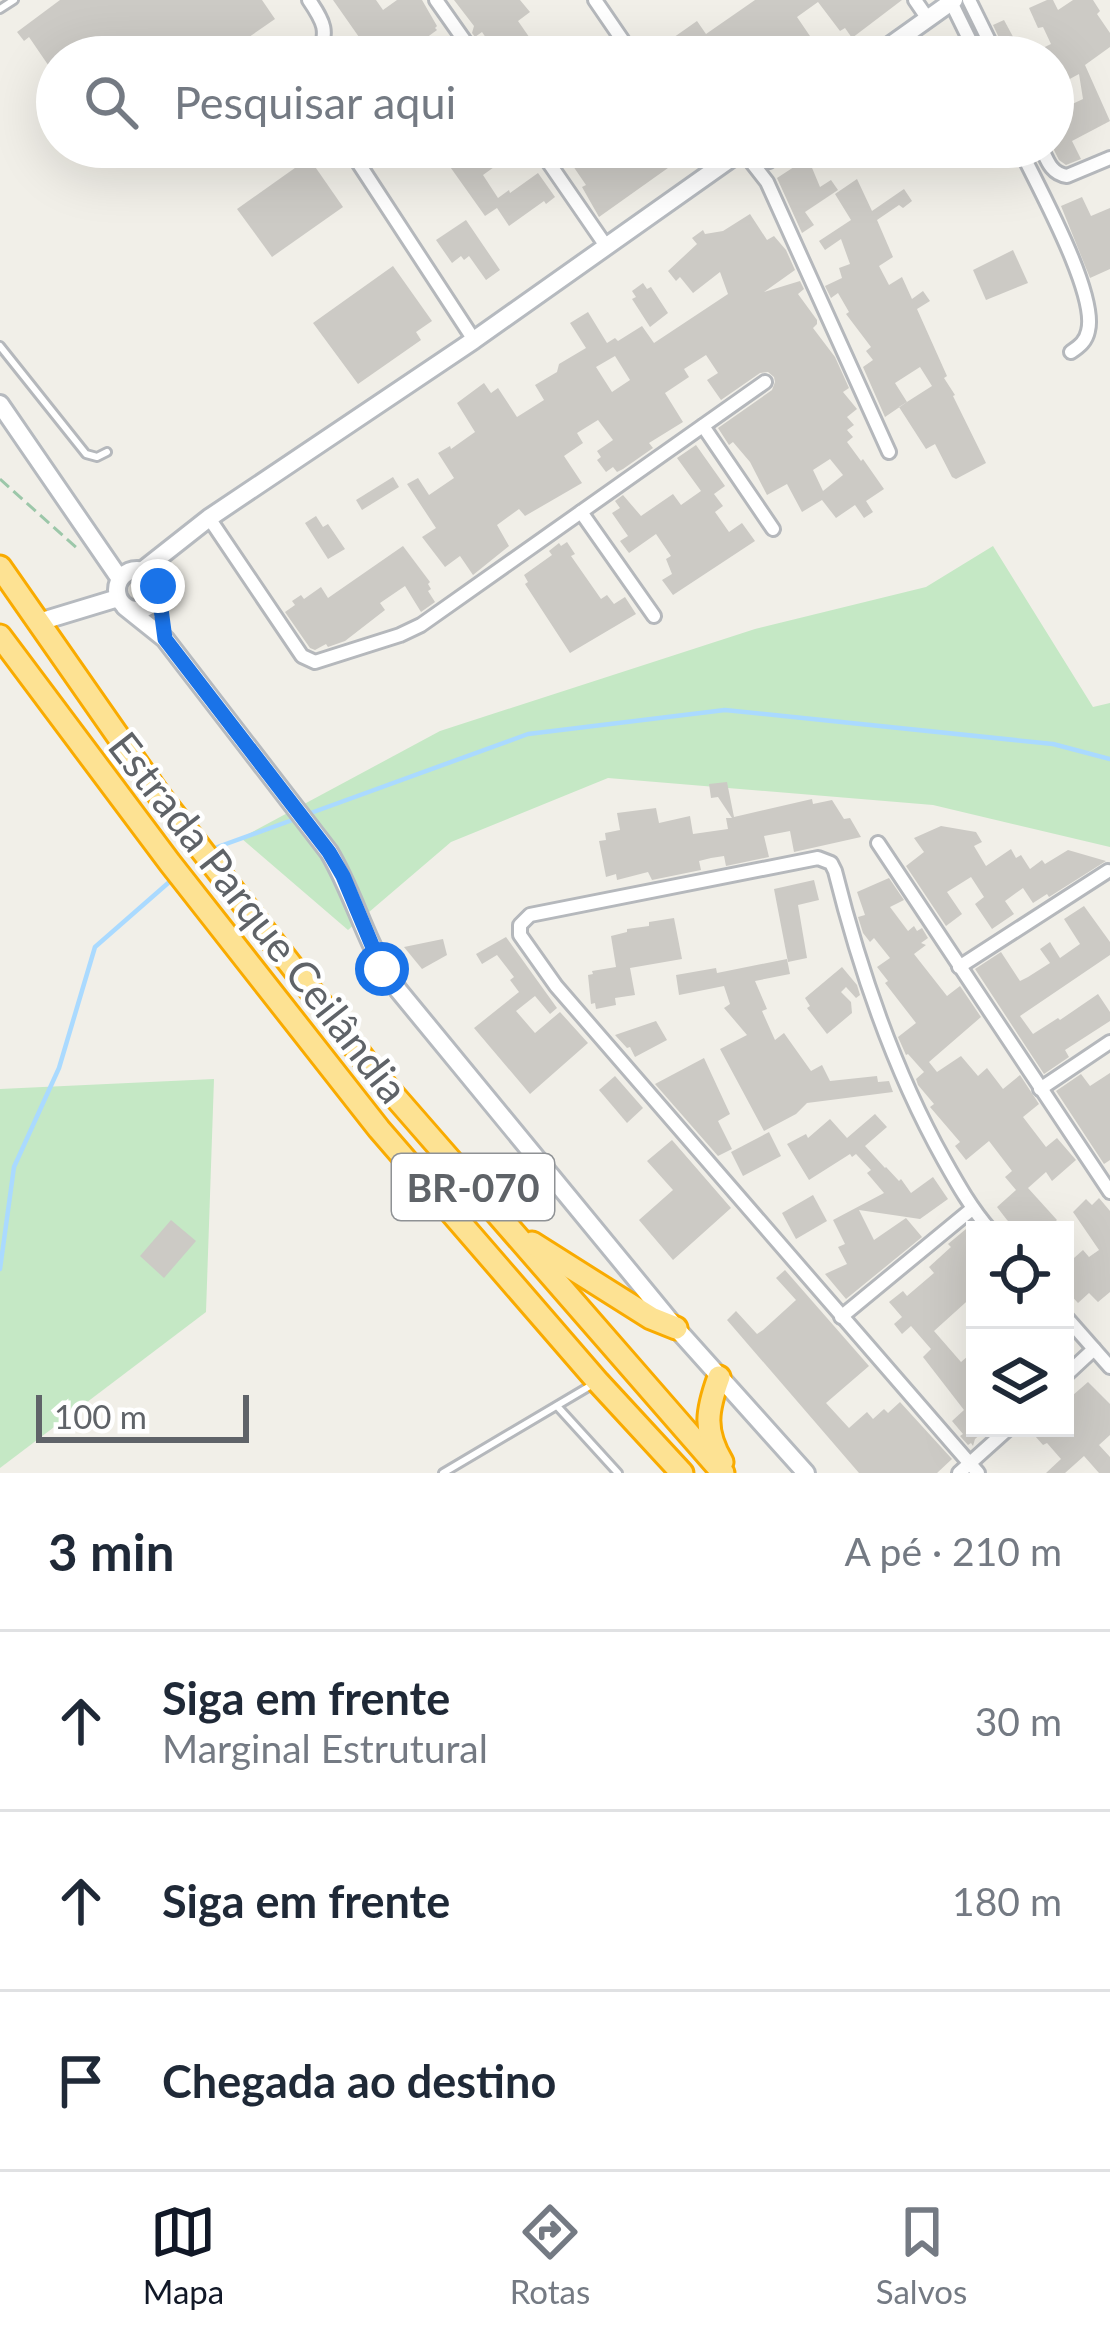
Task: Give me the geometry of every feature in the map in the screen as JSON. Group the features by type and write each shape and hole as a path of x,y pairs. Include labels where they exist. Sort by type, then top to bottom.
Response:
{"highway":[{"name":"Estrada Parque Ceilândia","path":"0,567 159,795 377,1076 726,1473"},
{"name":"Estrada Parque Ceilândia","path":"0,636 379,1129 682,1473"},
{"path":"0,656 42,695"},
{"path":"509,1228 651,1318 676,1328"},
{"path":"719,1377 707,1411 714,1448 726,1473"}],"street":[{"path":"309,0 325,36"},
{"path":"436,0 461,36"},
{"path":"595,0 620,36"},
{"path":"915,0 928,19"},
{"path":"904,36 958,1"},
{"path":"958,1 970,36"},
{"path":"958,1 982,36"},
{"path":"1052,168 1067,176 1110,158"},
{"path":"363,168 474,340"},
{"path":"552,168 606,247"},
{"path":"143,570 209,518 719,168"},
{"path":"757,168 889,452"},
{"path":"1029,168 1087,300 1088,333 1071,352"},
{"path":"209,518 302,656 315,662 421,625 765,382"},
{"path":"0,404 121,594 165,639 329,852 382,969 676,1328 806,1473"},
{"path":"703,426 773,530"},
{"path":"581,512 654,616"},
{"path":"121,594 143,609 154,602 181,541"},
{"path":"121,594 128,571 152,575 165,639"},
{"path":"39,622 121,594"},
{"path":"878,843 1110,1192"},
{"path":"982,1221 914,1106 857,959 835,871 826,860 530,915 520,925 520,935 556,986 969,1470 1000,1437"},
{"path":"959,967 1108,872"},
{"path":"1040,1089 1110,1042"},
{"path":"841,1317 972,1209"},
{"path":"1074,1326 1110,1367"},
{"path":"1074,1368 1094,1349"}],"lane":[{"path":"0,9 14,0"},
{"path":"0,346 86,454 97,457 107,452"},
{"path":"442,1473 598,1382"},
{"path":"557,1406 618,1473"}],"path":[{"path":"0,479 89,558"}],"green space":[{"path":"993,546 1093,707 1110,703 1110,847 933,805 608,778 451,842 348,930 241,838 440,731 755,629 926,587"},
{"path":"214,1079 206,1312 0,1468 0,1089"}],"building":[{"path":"60,0 262,0 275,19 250,36 36,36 36,47 29,37 24,41 17,32"},
{"path":"333,0 376,0 383,10 397,0 422,0 437,26 429,36 358,36"},
{"path":"454,0 520,0 530,12 518,21 528,36 485,36 482,32 474,36 474,26"},
{"path":"755,0 902,0 855,36 845,28 840,31 818,2 797,17 810,36 676,36 697,21 706,34"},
{"path":"1047,0 1053,0 1058,10 1073,0 1093,0 1110,33 1110,47 1085,65 1110,121 1074,140 1074,103 1083,99 1079,74 1074,77 1074,36 1047,36 1029,8"},
{"path":"1004,20 1013,36 998,36 993,25"},
{"path":"295,168 316,168 343,207 272,257 237,209"},
{"path":"451,168 493,168 483,175 498,198 538,173 555,197 509,226 497,208 485,216"},
{"path":"574,168 668,168 599,217 582,187 586,185"},
{"path":"792,168 812,168 820,187 831,180 838,190 805,212 814,225 802,233 777,178"},
{"path":"857,179 872,211 904,189 912,201 877,220 893,257 879,266 889,285 902,277 912,299 923,291 930,301 917,309 986,463 956,479 935,444 926,449 899,407 885,417 863,367 873,360 866,351 871,347 846,314 838,293 831,298 825,286 842,278 839,268 850,264 841,239 825,250 819,241 851,220 835,194","holes":["920,367 932,386 907,402 895,383"]},
{"path":"1082,197 1091,216 1110,208 1110,269 1090,278 1061,206"},
{"path":"750,214 767,240 774,236 786,250 795,270 764,292 800,281 804,289 798,294 817,320 813,328 835,357 849,388 843,392 857,409 847,417 854,425 847,430 853,437 847,442 884,489 866,501 873,512 864,518 855,505 836,518 822,500 802,512 787,484 767,495 750,462 733,442 729,445 718,428 772,390 774,377 760,373 721,400 707,380 718,373 706,355 684,369 689,377 665,393 683,422 649,443 653,448 623,469 617,472 613,467 606,472 597,451 613,440 598,420 577,433 583,443 564,456 582,483 525,516 519,509 497,525 509,546 473,575 460,556 445,567 422,537 436,528 407,484 418,478 429,495 454,478 438,453 475,432 457,403 484,383 491,393 498,388 517,417 544,400 535,385 586,348 570,323 588,312 607,343 642,326 654,343 728,294 720,272 693,293 668,271 697,244 692,238 703,230 705,234 723,231","holes":["615,356 630,380 612,392 596,367","830,459 843,475 823,491 813,470"]},
{"path":"466,220 500,270 486,280 469,256 452,263 436,240"},
{"path":"1013,250 1028,283 986,300 973,270"},
{"path":"393,266 432,321 416,332 421,340 358,384 313,323"},
{"path":"643,283 668,313 650,327 632,299 636,297 632,291"},
{"path":"696,445 725,486 714,494 723,506 715,512 729,532 742,523 755,541 673,595 662,580 672,574 666,559 671,556 656,534 629,553 620,541 628,536 612,513 620,508 615,501 623,495 641,516 673,494 681,505 701,491 677,458"},
{"path":"393,477 399,487 362,510 356,500"},
{"path":"316,516 323,527 328,524 345,549 328,559 305,523"},
{"path":"567,542 575,554 571,556 601,599 607,595 614,604 625,597 636,614 570,653 525,584 524,575 552,555 549,551 559,543"},
{"path":"403,546 430,582 428,591 435,602 421,612 405,586 380,603 385,610 345,641 310,648 285,612 295,605 292,601 321,587 328,598"},
{"path":"727,782 734,817 812,799 813,804 832,800 861,837 794,852 790,831 764,836 769,857 726,866 724,856 711,858 699,861 701,870 652,880 648,872 617,880 616,874 606,877 599,841 606,840 605,833 620,830 617,813 656,808 659,823 690,816 693,834 728,829 726,818 732,818 718,797 711,798 709,784"},
{"path":"941,826 976,832 982,842 974,846 986,866 1011,849 1030,869 1068,850 1106,861 1033,903 1023,888 1005,901 1014,914 992,929 975,904 984,897 971,877 947,892 962,914 946,926 906,866 924,852 914,838"},
{"path":"889,878 904,900 890,907 908,931 914,926 917,931 922,928 928,938 914,954 947,996 960,986 981,1017 929,1062 937,1072 961,1056 978,1076 987,1068 1003,1089 1020,1075 1039,1104 1023,1117 1046,1147 1057,1138 1076,1160 1052,1181 1046,1172 1028,1188 1056,1221 1008,1221 997,1207 1016,1190 1005,1177 1012,1171 989,1141 966,1160 955,1146 960,1142 930,1107 934,1104 916,1079 924,1072 906,1055 898,1037 916,1023 877,967 890,958 874,938 870,942 863,933 858,917 865,915 857,892"},
{"path":"814,880 819,900 798,905 807,958 788,962 774,889"},
{"path":"1084,906 1110,942 1110,955 1020,1016 1033,1034 1098,994 1110,1012 1110,1021 1065,1050 1069,1057 1044,1074 975,969 1001,952 1020,981 1028,977 1050,963 1040,949 1050,942 1060,958 1080,944 1064,919"},
{"path":"674,918 682,959 630,968 635,995 615,998 616,1005 596,1009 591,1004 588,975 616,967 611,936"},
{"path":"506,937 557,1008 550,1014 535,996 516,1011 535,1033 560,1012 588,1043 530,1094 474,1028 519,992 497,955 482,964 476,954"},
{"path":"443,939 447,955 422,969 404,947"},
{"path":"787,959 790,974 755,981 775,1040 784,1033 811,1071 822,1065 830,1081 877,1076 878,1082 889,1081 893,1092 807,1103 764,1131 720,1049 747,1035 724,1008 730,1004 724,986 679,995 676,975 716,968 717,973"},
{"path":"842,967 860,995 856,998 846,987 841,992 851,1002 852,1013 827,1034 805,998"},
{"path":"656,1021 667,1040 635,1057 615,1035"},
{"path":"704,1058 730,1114 718,1121 732,1149 718,1156 655,1084"},
{"path":"1110,1073 1110,1160 1104,1164 1056,1091 1081,1074 1090,1086"},
{"path":"615,1076 643,1108 627,1123 599,1090"},
{"path":"875,1114 887,1127 865,1146 911,1193 933,1177 948,1199 920,1219 859,1210 874,1240 906,1218 922,1237 846,1299 825,1274 847,1264 838,1247 845,1244 833,1220 884,1193 856,1154 809,1180 787,1144 806,1134 808,1138 830,1119 847,1138"},
{"path":"769,1132 781,1156 743,1176 731,1152"},
{"path":"672,1140 731,1208 673,1260 639,1220 673,1190 647,1161"},
{"path":"813,1195 827,1221 796,1239 782,1213"},
{"path":"1099,1198 1110,1211 1110,1292 1098,1302 1089,1293 1078,1303 1074,1299 1074,1258 1083,1250 1089,1257 1099,1250 1073,1212 1086,1199 1092,1205"},
{"path":"171,1220 196,1241 164,1278 140,1256"},
{"path":"966,1229 966,1302 934,1331 961,1362 966,1358 966,1437 977,1437 973,1446 952,1421 964,1410 923,1357 931,1349 911,1326 902,1334 894,1324 902,1317 889,1302 903,1291 907,1296 934,1273 929,1267 951,1247 948,1244"},
{"path":"785,1270 869,1366 826,1403 849,1428 867,1412 873,1419 900,1402 952,1459 937,1473 859,1473 727,1320 736,1311 757,1334 763,1330 796,1300 776,1278"},
{"path":"1088,1382 1110,1404 1110,1435 1099,1445 1110,1457 1110,1473 1099,1473 1084,1456 1065,1473 1046,1473 1061,1459 1036,1437 1074,1437 1074,1394"}],"waterway":[{"path":"308,814 528,734 725,710 1053,744 1110,759"},
{"path":"212,849 298,818"},
{"path":"0,1269 14,1167 59,1068 95,947 175,877"}],"route":[{"path":"158,586 165,639 329,852 382,969"}]}
